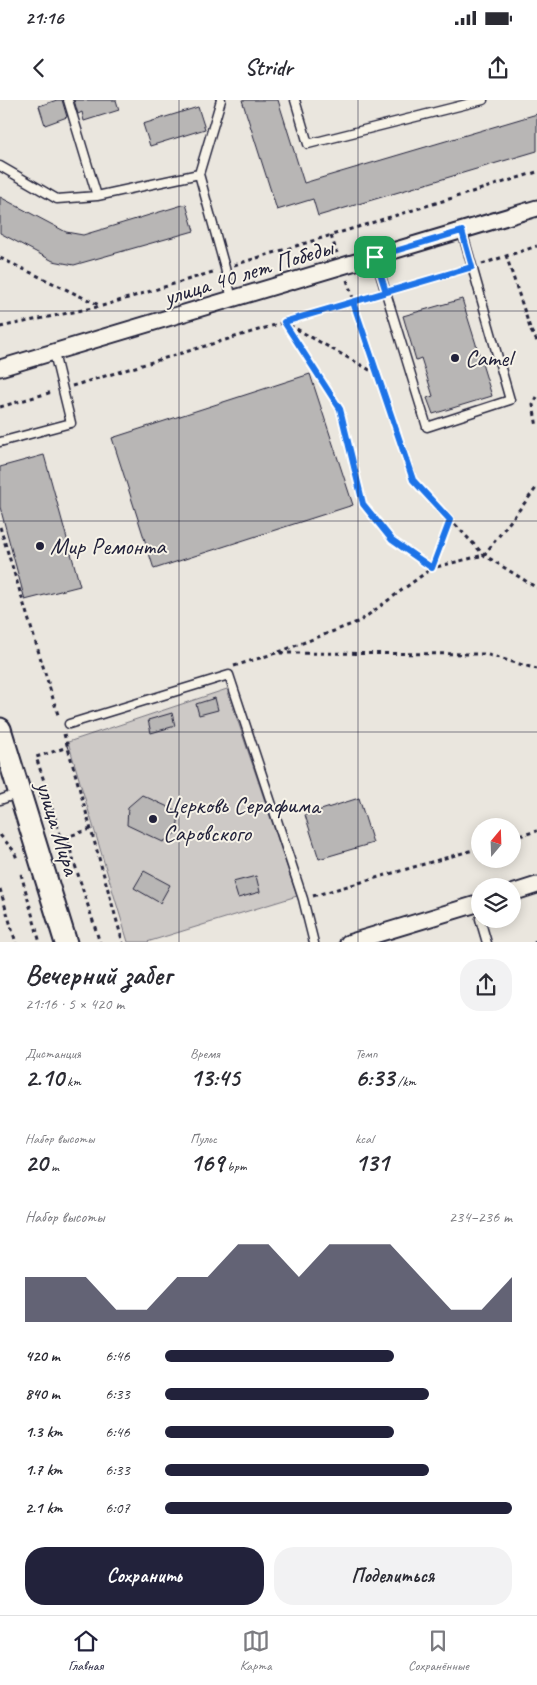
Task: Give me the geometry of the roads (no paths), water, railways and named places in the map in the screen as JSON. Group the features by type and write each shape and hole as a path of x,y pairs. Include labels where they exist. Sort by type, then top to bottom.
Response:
{"street":[{"name":"улица 40 лет Победы","path":"0,368 537,208"},
{"name":"улица Мира","path":"0,729 66,942"},
{"path":"521,890 537,885"},
{"path":"348,942 471,913"}],"lane":[{"path":"68,100 97,196"},
{"path":"220,100 199,174 232,300"},
{"path":"295,100 308,144 484,100"},
{"path":"0,166 57,199 97,196 199,174"},
{"path":"375,257 427,427 510,400 462,231"},
{"path":"0,442 71,423 54,353"},
{"path":"69,724 229,675 303,899 314,942"},
{"path":"0,800 21,792"},
{"path":"483,928 487,942"}],"place":[{"name":"Camel","path":"455,358"},
{"name":"Мир Ремонта","path":"40,546"},
{"name":"Церковь Серафима Саровского","path":"153,819"}]}
